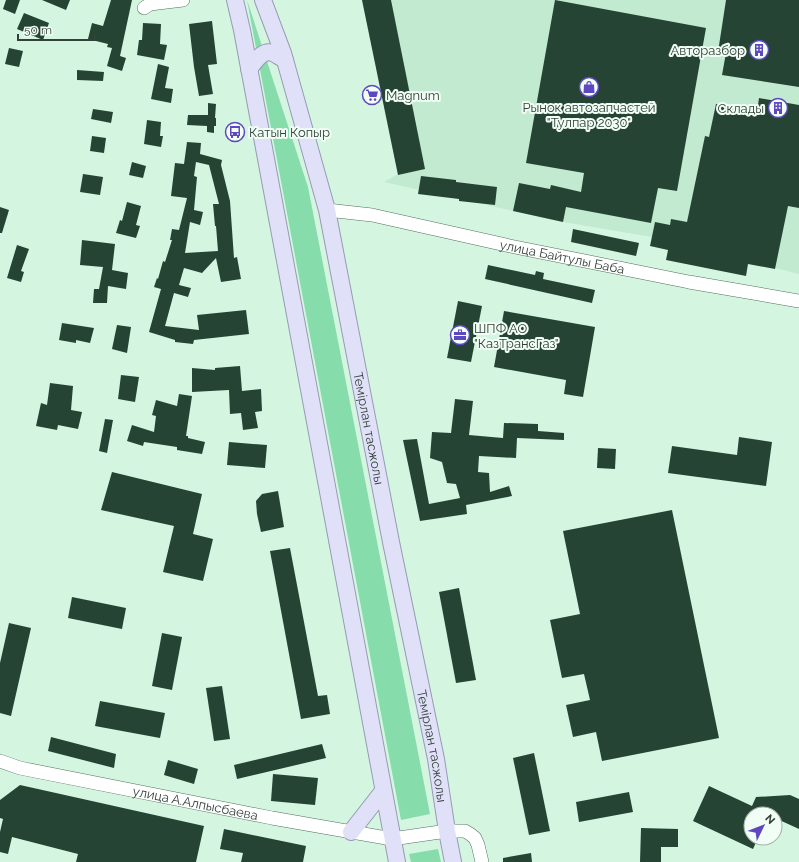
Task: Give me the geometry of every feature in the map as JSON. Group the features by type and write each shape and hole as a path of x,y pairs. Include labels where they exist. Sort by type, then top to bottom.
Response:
{"main road":[{"path":"235,0 242,30 397,862"},
{"name":"Темірлан тасжолы","path":"263,0 285,60 327,210 391,542 436,759 453,862"},
{"path":"249,69 256,59 262,54 268,52 285,60"},
{"path":"351,832 383,791"}],"street":[{"path":"144,8 150,4 183,0"},
{"name":"улица Байтулы Баба","path":"327,210 372,215 510,246 799,302"},
{"name":"улица А.Алпысбаева","path":"0,761 20,768 272,818 392,839 465,831 475,838 482,862"}],"shaded area":[{"name":"Рынок автозапчастей \"Тулпар 2030\"","path":"362,0 799,0 799,274 652,237 563,222 384,182 398,174"}],"green space":[{"path":"247,0 308,187 430,814 401,820"},
{"path":"438,849 441,862 411,862 409,854"}],"building":[{"path":"6,0 20,0 15,14 3,9"},
{"path":"42,0 70,0 66,10"},
{"path":"111,0 132,0 120,56 126,58 122,71 107,66 112,48 107,47 108,44 88,39 92,23 103,26"},
{"path":"362,0 391,0 425,169 398,175"},
{"path":"555,0 706,28 677,191 658,188 651,223 566,207 563,222 513,211 519,183 550,189 551,185 581,192 584,173 526,163"},
{"path":"726,0 799,0 799,87 722,75 726,53 718,52"},
{"path":"24,13 49,23 43,40 17,29"},
{"path":"212,21 217,64 208,65 213,94 199,96 189,24"},
{"path":"143,23 161,24 160,44 167,45 164,60 137,55 139,40 142,40"},
{"path":"9,48 23,51 19,67 5,64"},
{"path":"158,64 169,67 165,88 173,89 171,103 151,99"},
{"path":"77,70 104,72 103,81 77,80"},
{"path":"759,98 799,105 799,208 788,206 775,269 748,264 746,276 666,260 668,250 650,246 655,222 670,225 671,219 687,222 705,136 709,137 716,104 757,112"},
{"path":"208,103 216,104 216,126 214,126 214,133 207,132 207,126 187,125 188,115 208,115"},
{"path":"93,109 113,112 111,123 91,119"},
{"path":"147,120 161,122 160,136 163,136 161,147 144,144"},
{"path":"92,136 106,138 104,153 90,151"},
{"path":"187,142 201,143 200,154 222,160 221,165 230,201 234,258 237,257 241,279 221,282 216,258 202,273 184,268 179,285 191,288 188,297 174,293 165,326 199,330 197,315 246,310 249,334 194,340 193,344 175,342 175,340 149,332 161,289 154,287 163,261 165,262 172,240 170,240 172,229 179,230 187,198 171,196 175,163 184,164","holes":["196,162 209,165 219,204 213,204 218,251 185,253 190,222 200,225 203,212 194,210 197,177 194,176"]},
{"path":"132,162 146,166 143,178 129,175"},
{"path":"83,174 103,177 100,195 80,192"},
{"path":"421,176 497,187 495,205 418,194"},
{"path":"127,202 141,206 136,225 140,226 136,238 116,233 120,220 122,221"},
{"path":"0,207 9,210 2,233 0,233"},
{"path":"573,229 639,243 636,256 571,242"},
{"path":"82,240 115,244 112,270 128,273 126,289 108,286 107,303 93,303 94,289 99,289 103,267 80,265"},
{"path":"17,245 29,249 21,271 24,272 21,282 7,278"},
{"path":"488,265 535,275 536,271 544,273 543,279 595,290 592,303 485,279"},
{"path":"458,301 482,306 471,362 447,358"},
{"path":"504,311 595,327 583,397 564,394 566,380 494,367"},
{"path":"62,323 94,328 90,343 76,340 76,343 59,340"},
{"path":"117,325 131,327 127,353 112,349"},
{"path":"240,366 242,391 261,389 262,411 255,412 258,428 243,430 241,413 230,414 229,390 192,392 192,368 215,370 215,368"},
{"path":"121,375 139,377 135,402 118,399"},
{"path":"50,383 73,386 71,410 82,412 78,429 58,425 57,430 36,426 41,403 47,405"},
{"path":"179,394 192,396 186,436 188,436 188,438 205,442 202,454 177,450 177,447 144,442 143,446 127,441 132,425 154,432 156,416 152,415 156,400 177,406"},
{"path":"455,399 473,401 469,435 503,438 504,423 538,424 538,431 564,433 564,440 517,438 516,458 479,456 478,472 489,473 490,492 509,486 512,496 466,505 467,514 420,521 403,440 417,439 429,504 460,498 456,484 447,483 442,462 430,458 432,432 451,433"},
{"path":"105,419 113,420 107,453 99,451"},
{"path":"739,437 772,442 766,486 668,473 672,446 737,455"},
{"path":"229,442 267,445 265,468 227,465"},
{"path":"598,448 616,449 615,469 597,468"},
{"path":"112,472 202,494 193,534 213,539 203,581 163,572 174,526 101,510"},
{"path":"278,491 284,527 261,532 256,501 262,494"},
{"path":"672,510 719,738 602,761 596,732 573,737 566,705 590,700 584,674 562,678 550,620 580,614 563,531"},
{"path":"290,548 318,696 327,695 330,714 301,719 270,551"},
{"path":"459,588 476,680 456,683 439,592"},
{"path":"72,597 126,608 122,629 68,618"},
{"path":"9,623 31,628 11,716 0,713 0,663"},
{"path":"162,633 182,637 172,690 152,686"},
{"path":"222,686 230,739 214,741 206,688"},
{"path":"100,701 165,713 160,738 95,726"},
{"path":"51,737 116,754 114,768 48,751"},
{"path":"322,744 326,758 237,779 234,765"},
{"path":"534,753 550,831 529,835 513,758"},
{"path":"168,760 198,769 194,784 164,775"},
{"path":"273,774 318,778 315,805 271,801"},
{"path":"20,785 204,826 196,862 76,862 78,854 12,837 8,854 0,852 0,832 3,819 0,818 0,800"},
{"path":"709,786 752,806 743,806 743,844 693,821"},
{"path":"629,792 633,812 579,822 576,802"},
{"path":"790,795 799,799 799,829 783,822 783,806 752,806 756,797"},
{"path":"641,828 678,829 678,847 661,847 661,862 640,862"},
{"path":"224,829 306,846 303,862 241,862 243,853 220,849"},
{"path":"747,846 754,846 753,849"},
{"path":"531,853 532,862 503,862 503,858"}],"place":[{"name":"Авторазбор","path":"759,50"},
{"name":"Рынок автозапчастей \"Тулпар 2030\"","path":"589,87"},
{"name":"Magnum","path":"372,95"},
{"name":"Склады","path":"778,108"},
{"name":"Катын Копыр","path":"235,132"},
{"name":"ШПФ АО \"КазТрансГаз\"","path":"460,335"}]}
